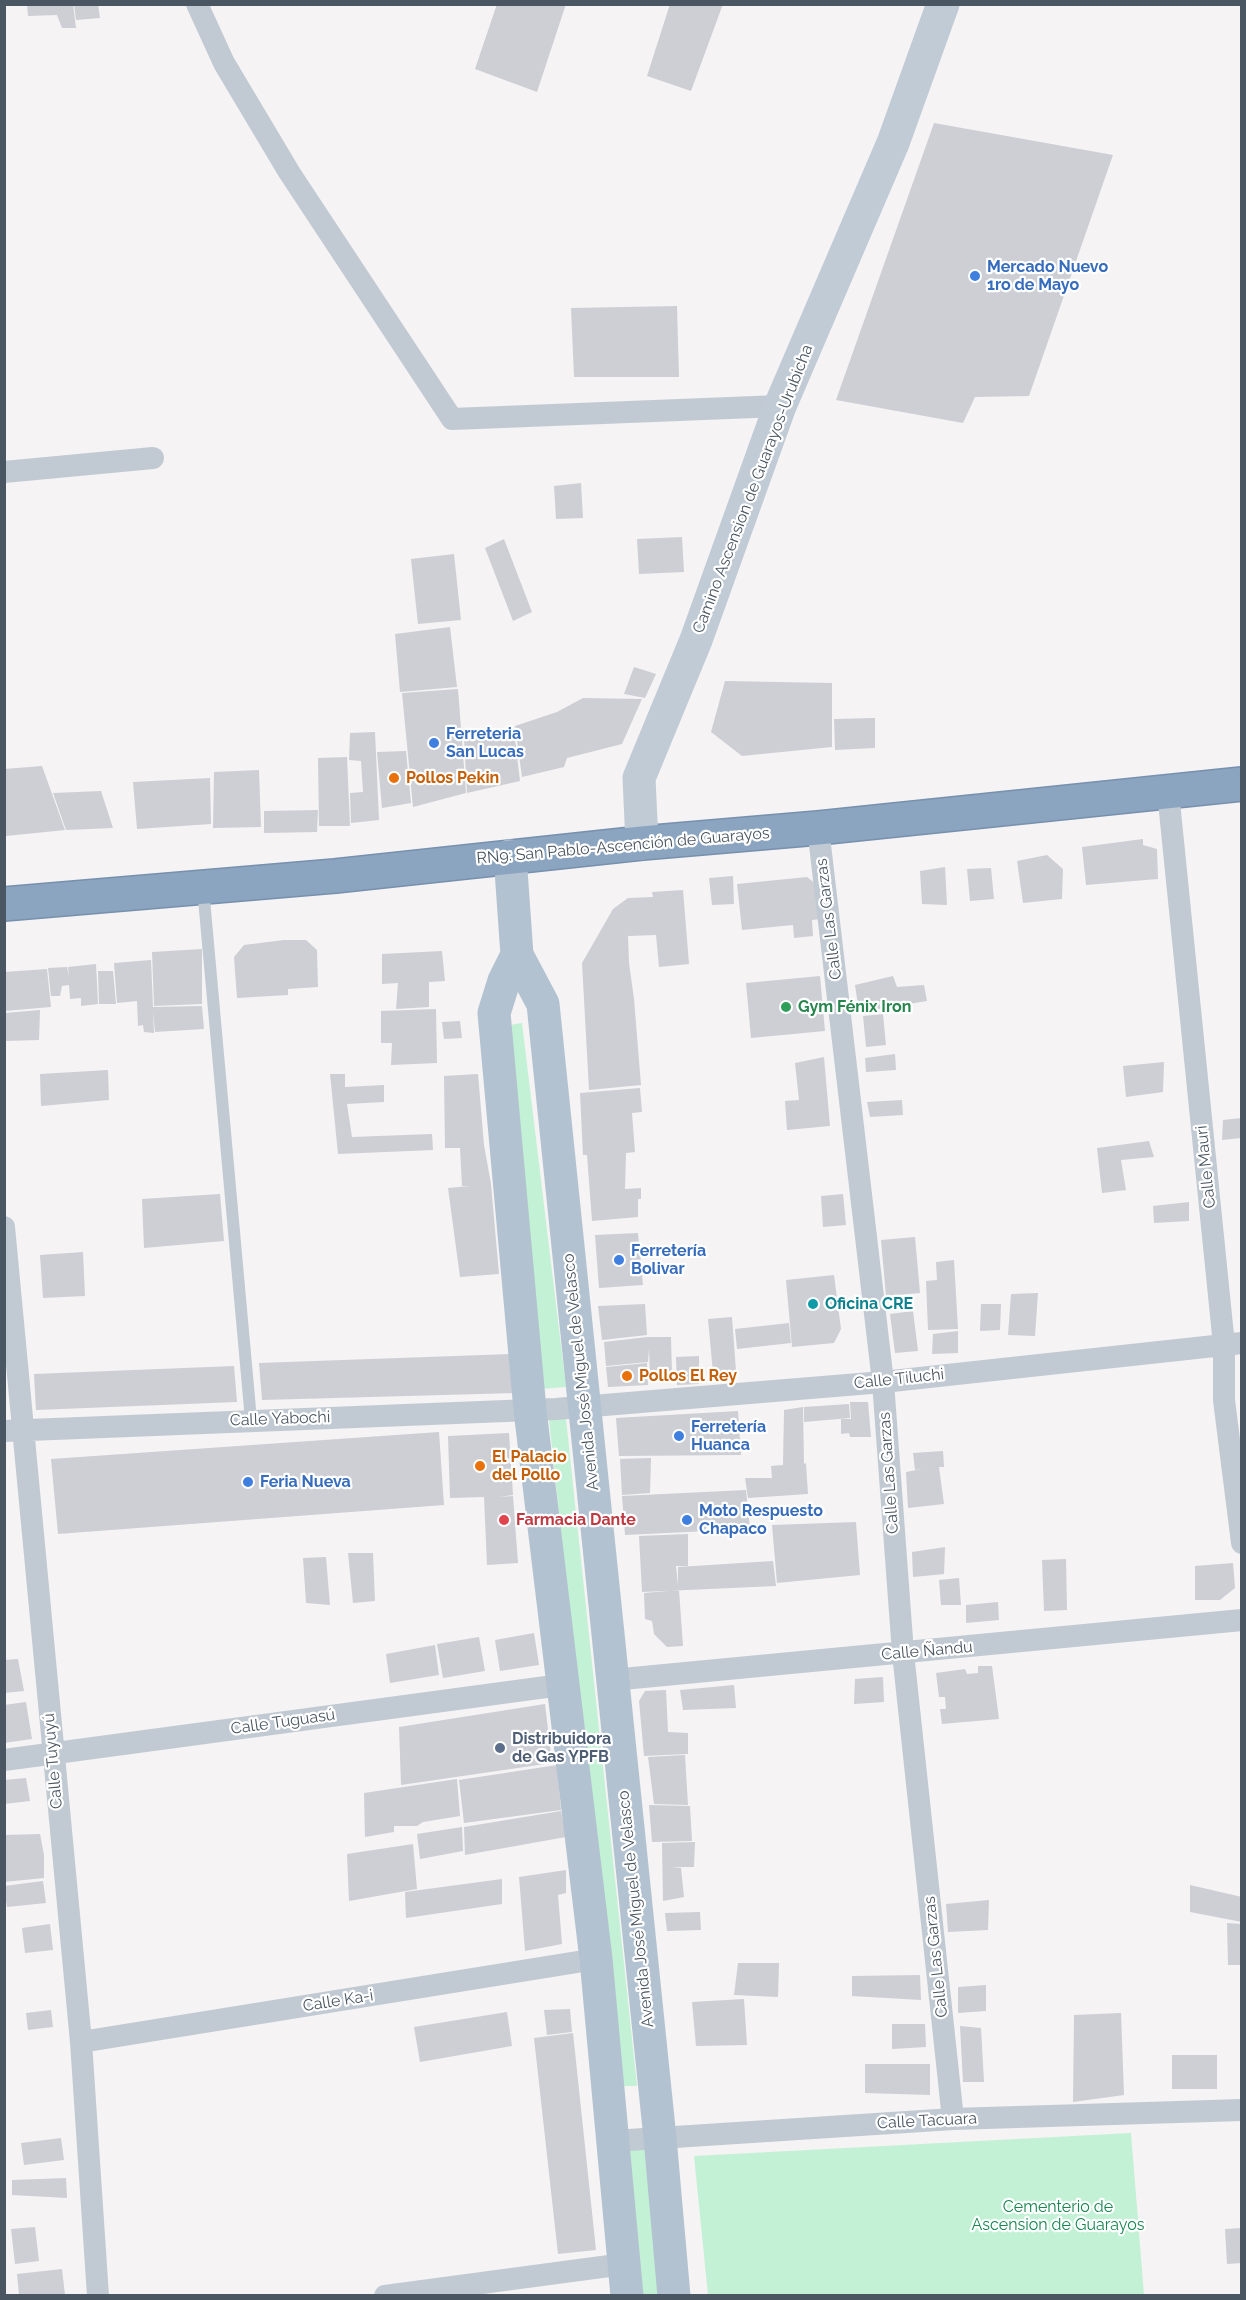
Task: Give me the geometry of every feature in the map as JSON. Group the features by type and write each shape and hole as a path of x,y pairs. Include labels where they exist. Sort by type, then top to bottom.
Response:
{"highway":[{"name":"RN9: San Pablo-Ascención de Guarayos","path":"4,904 335,876 510,856 818,828 1242,784"}],"main road":[{"name":"Camino Ascension de Guarayos-Urubicha","path":"642,843 639,778 696,640 780,406 893,143 943,4"},
{"name":"Avenida José Miguel de Velasco","path":"510,856 517,955 543,1004 557,1408 550,1566 561,1684 596,1959 627,2295"},
{"name":"Avenida José Miguel de Velasco","path":"517,955 504,981 494,1013 557,1408 612,1680 660,2138 674,2295"}],"street":[{"path":"197,4 224,63 289,172 452,419 780,406"},
{"path":"4,472 153,458"},
{"name":"Calle Mauri","path":"1168,792 1233,1344 1224,1400 1242,1543"},
{"name":"Calle Las Garzas","path":"818,828 883,1382 903,1653 953,2119"},
{"name":"Calle Tuyuyú","path":"4,1227 14,1430 52,1753 81,2042 98,2295"},
{"name":"Calle Tiluchi","path":"557,1408 883,1382 1233,1344"},
{"name":"Calle Yabochi","path":"14,1430 557,1408"},
{"name":"Calle Ñandu","path":"612,1680 1242,1620"},
{"name":"Calle Tuguasú","path":"4,1760 561,1684"},
{"name":"Calle Ka-i","path":"81,2042 596,1959"},
{"name":"Calle Tacuara","path":"614,2141 953,2119 1242,2110"},
{"path":"386,2295 624,2264"}],"lane":[{"path":"203,887 251,1420"}],"green space":[{"path":"522,1023 566,1387 541,1389 510,1025"},
{"path":"549,1419 566,1419 637,2086 619,2086"},
{"name":"Cementerio de Ascension de Guarayos","path":"1131,2133 1144,2295 708,2295 694,2156"},
{"path":"623,2147 648,2148 660,2295 637,2295"}],"building":[{"path":"27,4 73,4 76,28 62,28 57,15 28,16"},
{"path":"74,4 98,4 100,18 76,20"},
{"path":"497,4 566,4 537,92 475,69"},
{"path":"670,4 723,4 691,91 647,76"},
{"name":"Mercado Nuevo 1ro de Mayo","path":"934,123 1113,155 1029,396 975,397 963,423 836,400"},
{"path":"677,306 679,377 574,377 571,308"},
{"path":"581,483 583,518 556,519 554,486"},
{"path":"682,537 684,572 639,574 637,539"},
{"path":"504,539 532,612 513,621 485,548"},
{"path":"454,554 461,620 418,624 411,559"},
{"path":"450,627 457,687 400,692 395,634"},
{"path":"634,667 656,674 645,698 624,694"},
{"path":"725,681 832,683 832,747 742,756 711,732"},
{"name":"Ferreteria San Lucas","path":"458,689 466,793 413,807 402,693"},
{"path":"583,698 642,699 622,744 567,758 564,767 522,777 515,726 557,712"},
{"path":"875,718 875,748 835,750 834,719"},
{"path":"514,730 520,781 467,793 464,738"},
{"path":"375,732 379,820 351,823 350,793 363,792 361,761 349,760 350,733"},
{"name":"Pollos Pekin","path":"406,751 411,803 382,808 377,752"},
{"path":"347,757 350,826 319,826 318,758"},
{"path":"42,766 65,830 6,836 4,769"},
{"path":"259,770 261,827 213,828 214,772"},
{"path":"210,778 211,824 137,829 133,782"},
{"path":"101,791 113,828 66,830 53,793"},
{"path":"318,810 317,832 264,833 264,811"},
{"path":"1143,839 1143,845 1157,849 1158,879 1086,885 1082,847"},
{"path":"1047,855 1063,869 1062,899 1023,903 1017,861"},
{"path":"945,867 947,905 922,904 920,871"},
{"path":"991,868 994,899 970,901 967,869"},
{"path":"733,876 734,904 712,905 709,878"},
{"path":"807,877 816,884 820,919 812,920 813,936 794,938 793,925 742,930 737,884"},
{"path":"683,890 689,964 659,967 656,935 628,936 641,1085 589,1090 582,963 613,909 628,898 653,897 652,892"},
{"path":"306,940 317,950 318,987 288,989 288,995 237,998 234,957 244,945"},
{"path":"202,949 202,1004 154,1006 152,952"},
{"path":"442,951 445,981 429,982 429,1007 396,1009 398,983 382,984 382,954"},
{"path":"151,960 153,1007 202,1006 204,1029 155,1032 153,1012 154,1033 144,1032 143,1025 138,1026 137,1001 117,1003 114,963"},
{"path":"96,964 98,1004 81,1006 81,998 70,999 69,985 62,986 60,996 51,996 48,968 67,967 69,977 68,967"},
{"path":"47,969 51,1007 4,1011 4,972"},
{"path":"98,971 113,971 116,1004 99,1004"},
{"name":"Gym Fénix Iron","path":"820,976 825,1031 751,1038 746,983"},
{"path":"893,976 897,987 924,985 927,1001 859,1012 855,985"},
{"path":"436,1009 437,1063 391,1065 392,1043 381,1043 381,1011"},
{"path":"40,1010 39,1040 5,1041 5,1013"},
{"path":"883,1014 886,1045 866,1047 863,1016"},
{"path":"460,1021 462,1038 444,1039 442,1022"},
{"path":"895,1054 896,1070 866,1072 865,1058"},
{"path":"824,1057 830,1126 787,1130 785,1101 799,1100 795,1063"},
{"path":"1164,1062 1163,1092 1126,1097 1123,1066"},
{"path":"108,1070 109,1100 41,1106 40,1074"},
{"path":"330,1074 345,1074 345,1087 384,1085 384,1102 347,1104 352,1137 432,1134 433,1150 338,1154"},
{"path":"478,1074 499,1274 460,1277 448,1188 470,1186 462,1186 460,1148 445,1148 444,1076"},
{"path":"640,1088 642,1112 632,1113 635,1152 626,1153 625,1189 641,1188 641,1199 638,1199 638,1217 592,1221 587,1155 583,1155 580,1093"},
{"path":"902,1100 903,1115 870,1117 867,1102"},
{"path":"1242,1118 1242,1138 1222,1140 1223,1120"},
{"path":"1149,1141 1154,1157 1121,1160 1126,1190 1102,1193 1097,1148"},
{"path":"220,1194 224,1241 144,1248 142,1199"},
{"path":"843,1194 846,1225 823,1227 821,1196"},
{"path":"1189,1202 1189,1221 1154,1223 1153,1206"},
{"name":"Ferretería Bolivar","path":"638,1233 643,1285 599,1288 595,1235"},
{"path":"915,1237 920,1293 886,1296 881,1240"},
{"path":"83,1252 85,1296 43,1298 40,1255"},
{"path":"954,1260 958,1329 928,1330 926,1281 937,1280 936,1262"},
{"name":"Oficina CRE","path":"834,1275 841,1329 834,1343 792,1347 786,1280"},
{"path":"1038,1293 1035,1336 1008,1335 1011,1294"},
{"path":"645,1304 647,1335 602,1340 598,1306"},
{"path":"981,1304 1001,1304 1000,1330 980,1331"},
{"path":"913,1311 918,1351 895,1353 890,1314"},
{"path":"732,1317 736,1371 713,1373 708,1319"},
{"path":"789,1323 791,1343 737,1349 735,1329"},
{"path":"958,1331 958,1353 932,1354 933,1334"},
{"path":"671,1337 672,1376 650,1377 649,1349 648,1362 606,1366 604,1342"},
{"path":"511,1354 516,1393 262,1400 259,1363"},
{"path":"699,1356 699,1384 677,1385 676,1357"},
{"name":"Pollos El Rey","path":"647,1363 648,1385 608,1387 606,1367"},
{"path":"234,1366 237,1402 36,1410 34,1374"},
{"path":"850,1402 868,1402 871,1437 850,1437 849,1433 841,1434 841,1419 851,1419"},
{"path":"849,1404 850,1418 804,1422 804,1407"},
{"path":"803,1407 804,1464 806,1463 808,1494 748,1498 745,1478 772,1478 771,1466 783,1465 784,1410"},
{"name":"Ferretería Huanca","path":"738,1411 741,1455 619,1456 616,1418"},
{"name":"Feria Nueva","path":"439,1432 444,1505 58,1534 51,1459"},
{"name":"El Palacio del Pollo","path":"509,1433 513,1495 499,1497 513,1496 518,1563 487,1565 484,1497 450,1498 448,1436"},
{"path":"943,1451 944,1467 939,1467 944,1504 908,1508 906,1472 922,1469 915,1470 913,1453"},
{"path":"651,1458 650,1493 622,1495 620,1459"},
{"name":"Moto Respuesto Chapaco","path":"746,1490 750,1529 625,1535 622,1496"},
{"path":"856,1522 860,1575 777,1583 772,1525"},
{"path":"688,1534 688,1566 676,1566 678,1585 678,1567 773,1561 776,1586 642,1592 639,1536"},
{"path":"945,1547 944,1574 913,1577 912,1552"},
{"path":"348,1553 373,1553 375,1601 353,1603"},
{"path":"326,1557 330,1605 306,1603 303,1558"},
{"path":"1066,1559 1067,1610 1044,1611 1042,1560"},
{"path":"1233,1563 1235,1588 1220,1600 1195,1600 1195,1566"},
{"path":"959,1578 961,1605 941,1605 939,1580"},
{"path":"679,1590 683,1646 667,1647 654,1634 652,1621 645,1619 644,1593"},
{"path":"998,1602 999,1620 966,1623 966,1605"},
{"path":"534,1633 539,1665 500,1671 495,1640"},
{"path":"479,1637 485,1671 443,1678 437,1644"},
{"path":"435,1645 439,1675 390,1683 386,1654"},
{"path":"18,1659 24,1691 4,1693 4,1660"},
{"path":"978,1666 992,1666 999,1719 942,1724 940,1709 946,1709 945,1697 939,1697 936,1673 965,1669 967,1674 978,1673"},
{"path":"883,1677 884,1702 854,1704 855,1679"},
{"path":"734,1685 736,1708 683,1710 680,1690"},
{"path":"666,1690 668,1732 688,1733 688,1754 644,1756 639,1701 645,1691"},
{"path":"26,1702 32,1739 4,1743 4,1705"},
{"path":"545,1704 552,1763 401,1785 399,1727"},
{"path":"685,1755 688,1805 654,1804 648,1757"},
{"path":"557,1765 561,1810 464,1823 459,1780"},
{"path":"26,1778 30,1801 4,1804 4,1780"},
{"path":"457,1779 460,1816 423,1822 417,1826 394,1826 394,1832 365,1837 364,1793"},
{"path":"649,1805 690,1806 692,1841 652,1842"},
{"path":"561,1811 566,1837 465,1855 464,1827"},
{"path":"462,1827 463,1851 420,1859 417,1834"},
{"path":"40,1834 44,1855 44,1878 4,1882 4,1835"},
{"path":"695,1842 694,1867 672,1867 681,1868 684,1897 663,1901 662,1843"},
{"path":"413,1844 417,1889 349,1901 347,1854"},
{"path":"566,1870 566,1893 558,1895 562,1944 525,1951 519,1877"},
{"path":"502,1879 502,1904 406,1918 405,1892"},
{"path":"43,1881 46,1903 7,1907 4,1886"},
{"path":"1190,1885 1242,1897 1242,1922 1190,1912"},
{"path":"989,1900 988,1930 948,1932 946,1904"},
{"path":"700,1912 701,1930 667,1931 665,1913"},
{"path":"1227,1923 1242,1924 1242,1965 1228,1965"},
{"path":"50,1924 53,1950 25,1953 22,1928"},
{"path":"738,1963 779,1963 778,1997 734,1995"},
{"path":"920,1975 921,2000 852,1996 852,1976"},
{"path":"986,1985 986,2011 958,2013 958,1987"},
{"path":"744,1999 747,2045 696,2046 692,2002"},
{"path":"570,2009 572,2032 547,2035 544,2010"},
{"path":"51,2010 53,2027 28,2030 26,2013"},
{"path":"507,2012 512,2046 420,2062 414,2027"},
{"path":"1121,2013 1124,2095 1073,2102 1074,2015"},
{"path":"892,2024 925,2024 926,2047 892,2049"},
{"path":"960,2026 981,2028 984,2082 963,2082"},
{"path":"573,2033 596,2250 558,2254 534,2038"},
{"path":"1172,2055 1217,2055 1217,2089 1172,2089"},
{"path":"865,2064 930,2064 930,2095 865,2093"},
{"path":"61,2138 64,2160 24,2165 21,2143"},
{"path":"66,2178 67,2198 12,2195 12,2180"},
{"path":"35,2227 39,2261 15,2264 11,2229"},
{"path":"1242,2228 1242,2263 1227,2264 1225,2229"},
{"path":"62,2269 65,2295 19,2295 17,2274"}],"place":[{"name":"Mercado Nuevo 1ro de Mayo","path":"975,276"},
{"name":"Ferreteria San Lucas","path":"434,743"},
{"name":"Pollos Pekin","path":"394,778"},
{"name":"Gym Fénix Iron","path":"786,1007"},
{"name":"Ferretería Bolivar","path":"619,1260"},
{"name":"Oficina CRE","path":"813,1304"},
{"name":"Pollos El Rey","path":"627,1376"},
{"name":"Ferretería Huanca","path":"679,1436"},
{"name":"El Palacio del Pollo","path":"480,1466"},
{"name":"Feria Nueva","path":"248,1482"},
{"name":"Farmacia Dante","path":"504,1520"},
{"name":"Moto Respuesto Chapaco","path":"687,1520"},
{"name":"Distribuidora de Gas YPFB","path":"500,1748"}]}
